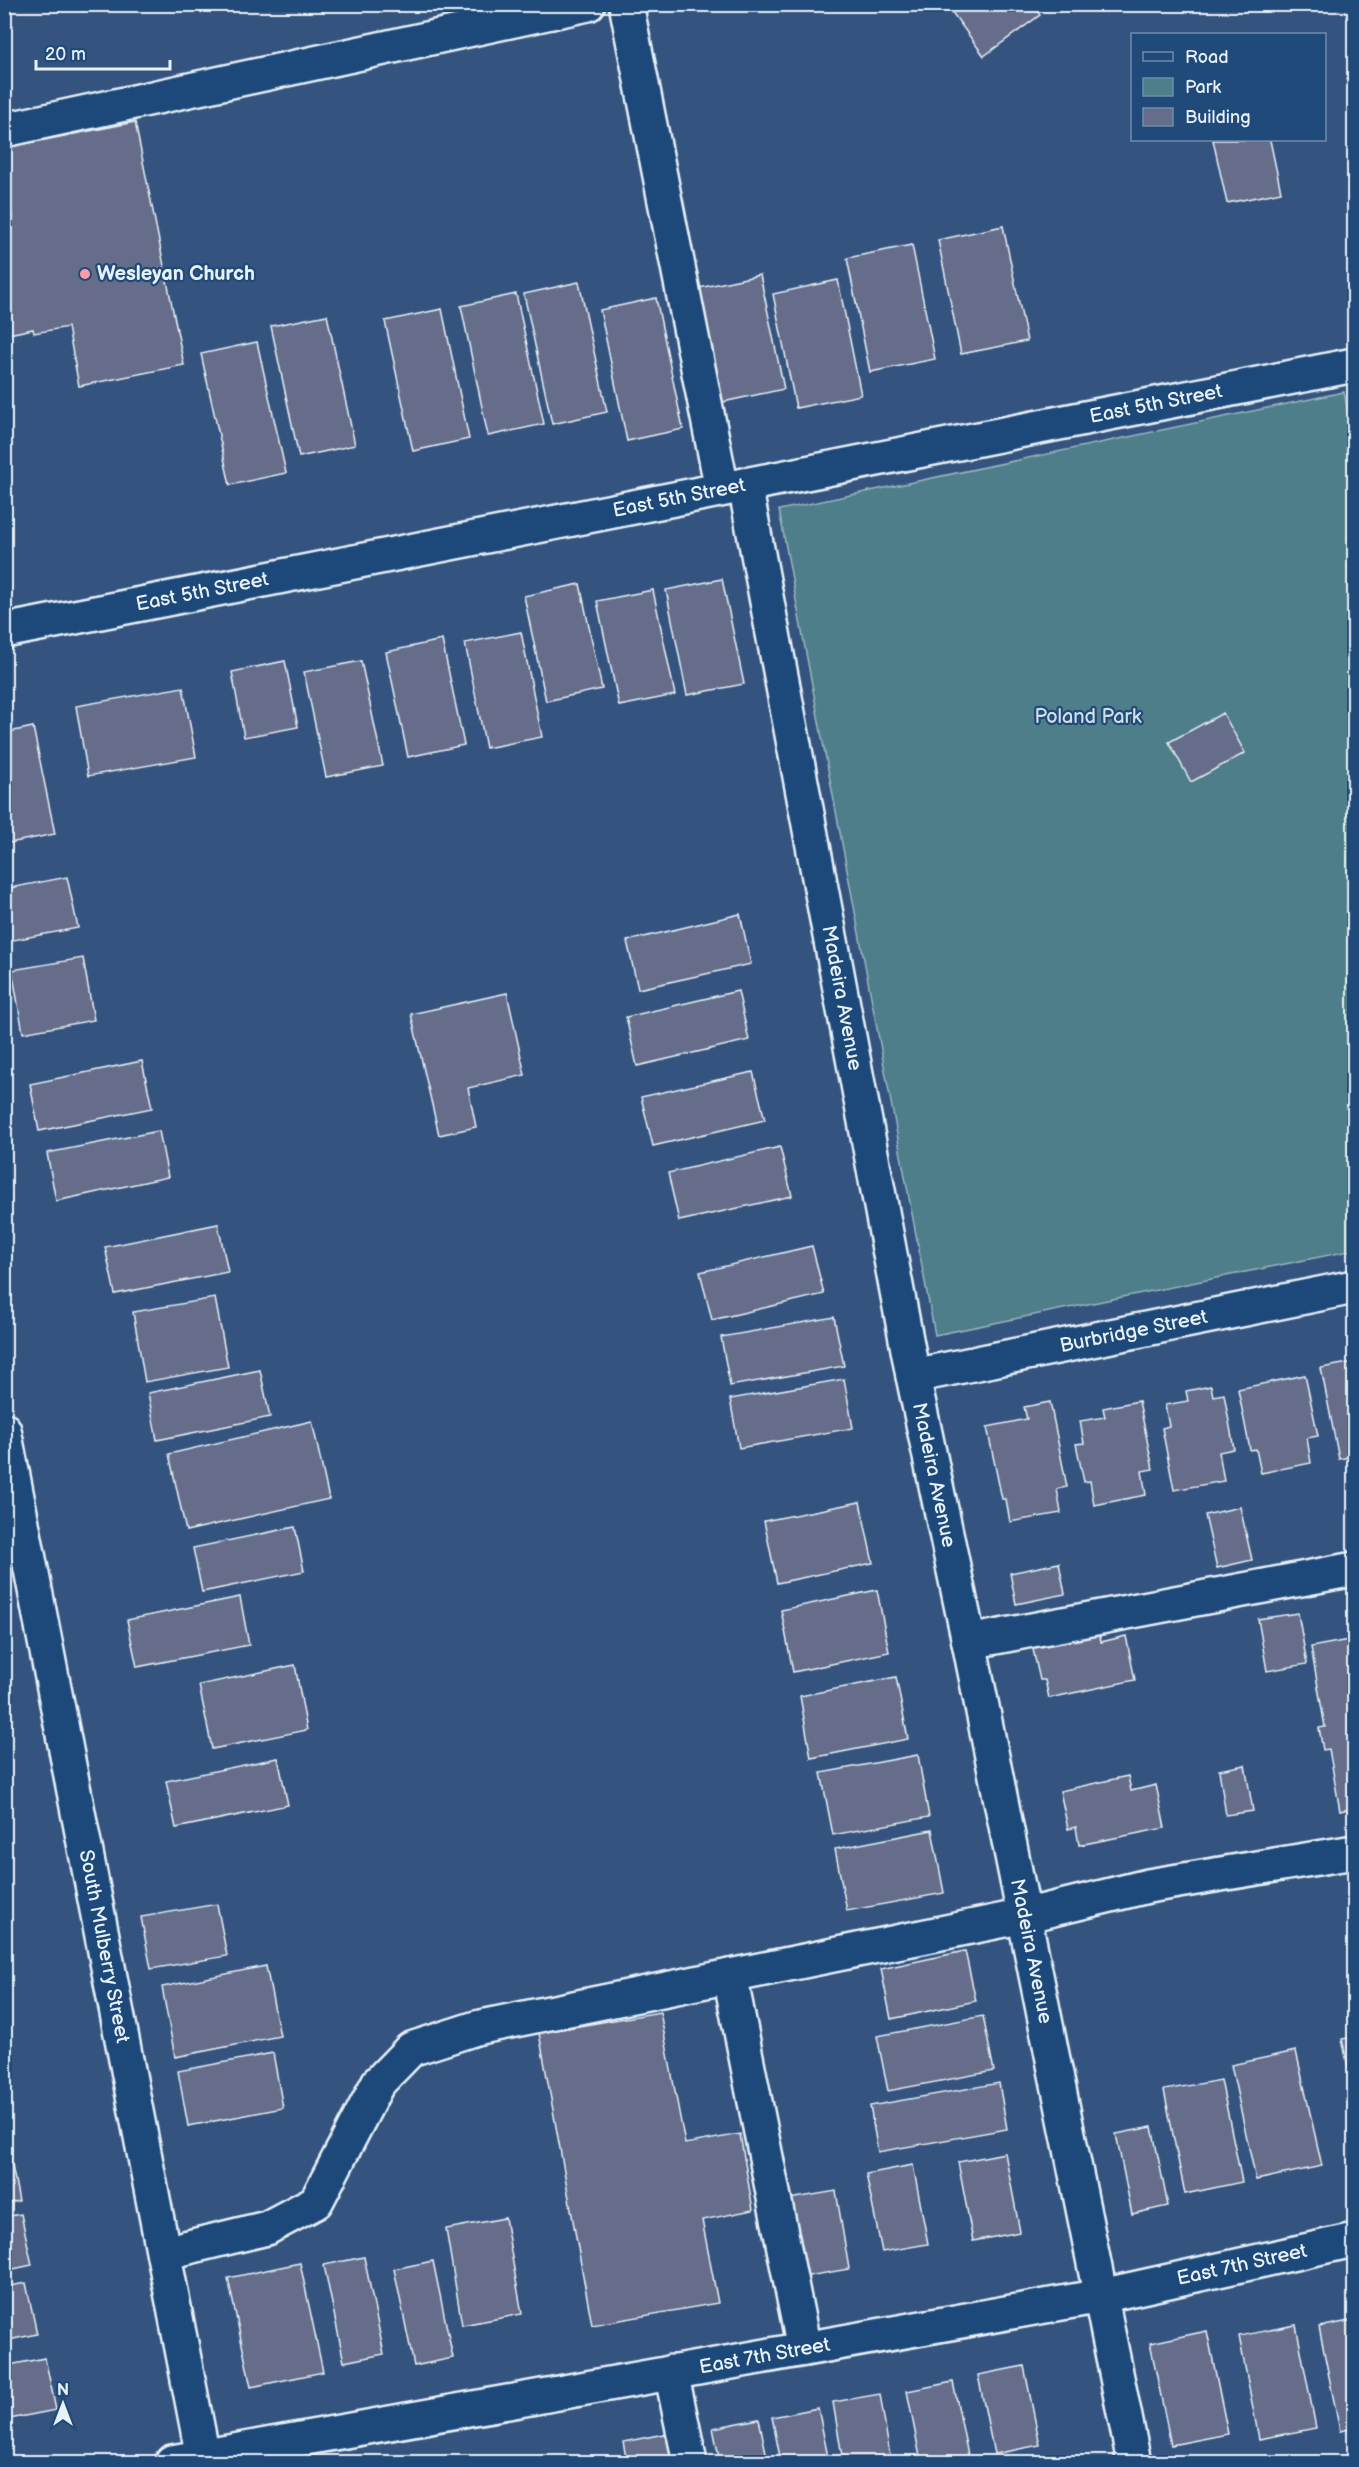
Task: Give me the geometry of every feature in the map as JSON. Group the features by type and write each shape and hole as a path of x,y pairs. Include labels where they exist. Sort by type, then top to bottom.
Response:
{"street":[{"path":"4,130 588,4"},
{"name":"Madeira Avenue","path":"626,4 734,487 1134,2463"},
{"name":"East 5th Street","path":"4,631 1354,364"},
{"name":"Burbridge Street","path":"913,1376 1354,1287"},
{"name":"South Mulberry Street","path":"4,1430 164,2253 193,2461"},
{"path":"969,1642 1354,1569"},
{"path":"164,2253 267,2228 316,2202 378,2083 411,2049 476,2028 1024,1917 1148,1886 1354,1852"},
{"path":"730,1976 804,2349"},
{"name":"East 7th Street","path":"193,2461 671,2372 1101,2296 1354,2240"},
{"path":"671,2372 690,2463"}],"green space":[{"name":"Poland Park","path":"1344,392 1354,446 1354,1250 935,1335 779,510"}],"building":[{"path":"946,4 1033,4 1040,15 984,56"},
{"name":"Wesleyan Church","path":"135,122 184,365 79,386 68,327 34,333 33,329 4,335 4,221 13,219 4,176 4,148"},
{"path":"1213,141 1270,141 1281,192 1227,203"},
{"path":"1003,226 1027,341 961,354 938,240"},
{"path":"912,245 935,359 870,372 847,258"},
{"path":"760,275 784,389 718,403 694,289"},
{"path":"838,280 861,395 796,408 773,294"},
{"path":"579,282 607,412 552,424 524,294"},
{"path":"516,294 544,424 488,436 461,306"},
{"path":"656,298 683,429 627,441 600,310"},
{"path":"442,309 469,439 413,451 385,321"},
{"path":"327,315 355,445 299,457 271,326"},
{"path":"257,342 286,473 230,485 201,354"},
{"path":"722,579 744,684 687,695 666,590"},
{"path":"580,584 602,689 546,701 524,596"},
{"path":"653,590 675,695 619,706 597,601"},
{"path":"521,632 542,737 486,748 465,643"},
{"path":"442,640 464,745 408,757 386,652"},
{"path":"285,661 298,727 244,737 232,672"},
{"path":"361,661 383,766 326,777 304,672"},
{"path":"183,687 196,757 88,776 76,706"},
{"path":"1223,713 1245,753 1191,782 1169,742"},
{"path":"33,727 55,834 4,844 4,733"},
{"path":"67,877 78,928 8,941 4,925 4,889"},
{"path":"740,914 751,964 638,989 627,941"},
{"path":"83,958 94,1020 23,1033 12,970"},
{"path":"738,991 749,1040 637,1066 626,1017"},
{"path":"507,993 525,1075 468,1088 476,1127 439,1135 411,1014"},
{"path":"142,1061 152,1108 39,1131 30,1084"},
{"path":"753,1072 765,1120 653,1146 641,1097"},
{"path":"159,1131 168,1177 56,1201 47,1153"},
{"path":"780,1147 792,1196 679,1221 668,1173"},
{"path":"218,1224 228,1272 115,1294 105,1247"},
{"path":"812,1246 824,1294 712,1320 700,1272"},
{"path":"215,1298 228,1367 145,1382 133,1312"},
{"path":"834,1317 844,1366 730,1386 721,1337"},
{"path":"1354,1362 1354,1456 1339,1459 1321,1368"},
{"path":"260,1370 270,1417 157,1440 148,1393"},
{"path":"1305,1375 1318,1436 1307,1438 1311,1463 1261,1473 1256,1449 1250,1450 1238,1389"},
{"path":"844,1379 853,1428 739,1448 730,1399"},
{"path":"1211,1386 1213,1396 1224,1394 1234,1449 1219,1452 1224,1481 1174,1490 1162,1428 1169,1426 1165,1405 1188,1401 1186,1391"},
{"path":"1139,1401 1153,1469 1142,1471 1146,1495 1094,1505 1090,1481 1084,1482 1076,1444 1084,1443 1080,1421 1105,1417 1103,1408"},
{"path":"1050,1402 1067,1487 1057,1489 1061,1513 1010,1522 1006,1499 1002,1499 987,1427 1027,1419 1024,1407"},
{"path":"312,1421 329,1499 186,1531 169,1454"},
{"path":"860,1502 873,1563 777,1583 764,1521"},
{"path":"1240,1507 1252,1560 1217,1568 1205,1515"},
{"path":"295,1527 304,1571 202,1592 193,1548"},
{"path":"1059,1563 1065,1594 1016,1604 1010,1573"},
{"path":"877,1590 889,1652 793,1672 781,1610"},
{"path":"240,1597 249,1645 137,1667 127,1620"},
{"path":"1298,1613 1307,1664 1267,1671 1258,1619"},
{"path":"1099,1631 1101,1642 1126,1636 1135,1680 1049,1698 1045,1680 1040,1680 1032,1645"},
{"path":"1354,1639 1354,1808 1340,1811 1329,1749 1323,1750 1319,1728 1325,1727 1311,1647"},
{"path":"295,1665 307,1730 212,1749 199,1685"},
{"path":"896,1677 908,1739 811,1758 800,1696"},
{"path":"918,1755 929,1817 833,1835 821,1773"},
{"path":"278,1758 288,1805 176,1828 166,1781"},
{"path":"1245,1765 1253,1811 1226,1815 1219,1770"},
{"path":"1128,1776 1131,1791 1156,1785 1165,1828 1079,1845 1076,1827 1068,1829 1060,1791"},
{"path":"932,1830 944,1893 847,1911 835,1849"},
{"path":"217,1904 227,1956 151,1969 141,1917"},
{"path":"965,1951 976,2001 891,2019 881,1969"},
{"path":"266,1966 280,2036 175,2057 162,1987"},
{"path":"660,2012 685,2144 740,2134 753,2210 702,2220 718,2303 592,2325 539,2033"},
{"path":"983,2016 994,2071 888,2091 877,2036"},
{"path":"1354,2037 1354,2094 1342,2039"},
{"path":"1296,2051 1322,2166 1256,2180 1231,2065"},
{"path":"273,2053 283,2108 188,2126 178,2071"},
{"path":"1221,2080 1242,2182 1185,2194 1164,2090"},
{"path":"999,2083 1007,2129 878,2152 870,2106"},
{"path":"1152,2127 1168,2206 1132,2214 1116,2134"},
{"path":"9,2150 19,2201 4,2204 4,2151"},
{"path":"1005,2153 1020,2232 973,2241 958,2162"},
{"path":"913,2165 928,2244 882,2252 866,2174"},
{"path":"836,2191 849,2269 803,2277 789,2199"},
{"path":"21,2214 32,2265 4,2271 4,2217"},
{"path":"505,2218 522,2314 462,2325 446,2229"},
{"path":"364,2257 384,2354 344,2362 324,2265"},
{"path":"433,2261 453,2358 414,2366 394,2269"},
{"path":"300,2263 323,2372 251,2387 228,2278"},
{"path":"26,2283 37,2334 4,2341 4,2287"},
{"path":"1354,2320 1354,2428 1340,2431 1319,2327"},
{"path":"1296,2325 1316,2428 1259,2439 1239,2336"},
{"path":"1207,2331 1228,2434 1171,2445 1150,2343"},
{"path":"45,2358 56,2410 4,2420 4,2366"},
{"path":"1024,2366 1040,2445 994,2454 978,2375"},
{"path":"953,2382 969,2460 921,2462 907,2391"},
{"path":"880,2394 891,2462 843,2462 833,2402"},
{"path":"818,2408 829,2462 781,2462 772,2417"},
{"path":"759,2419 768,2462 720,2462 713,2428"},
{"path":"669,2433 675,2462 627,2462 623,2442"}],"place":[{"name":"Wesleyan Church","path":"85,274"}]}
